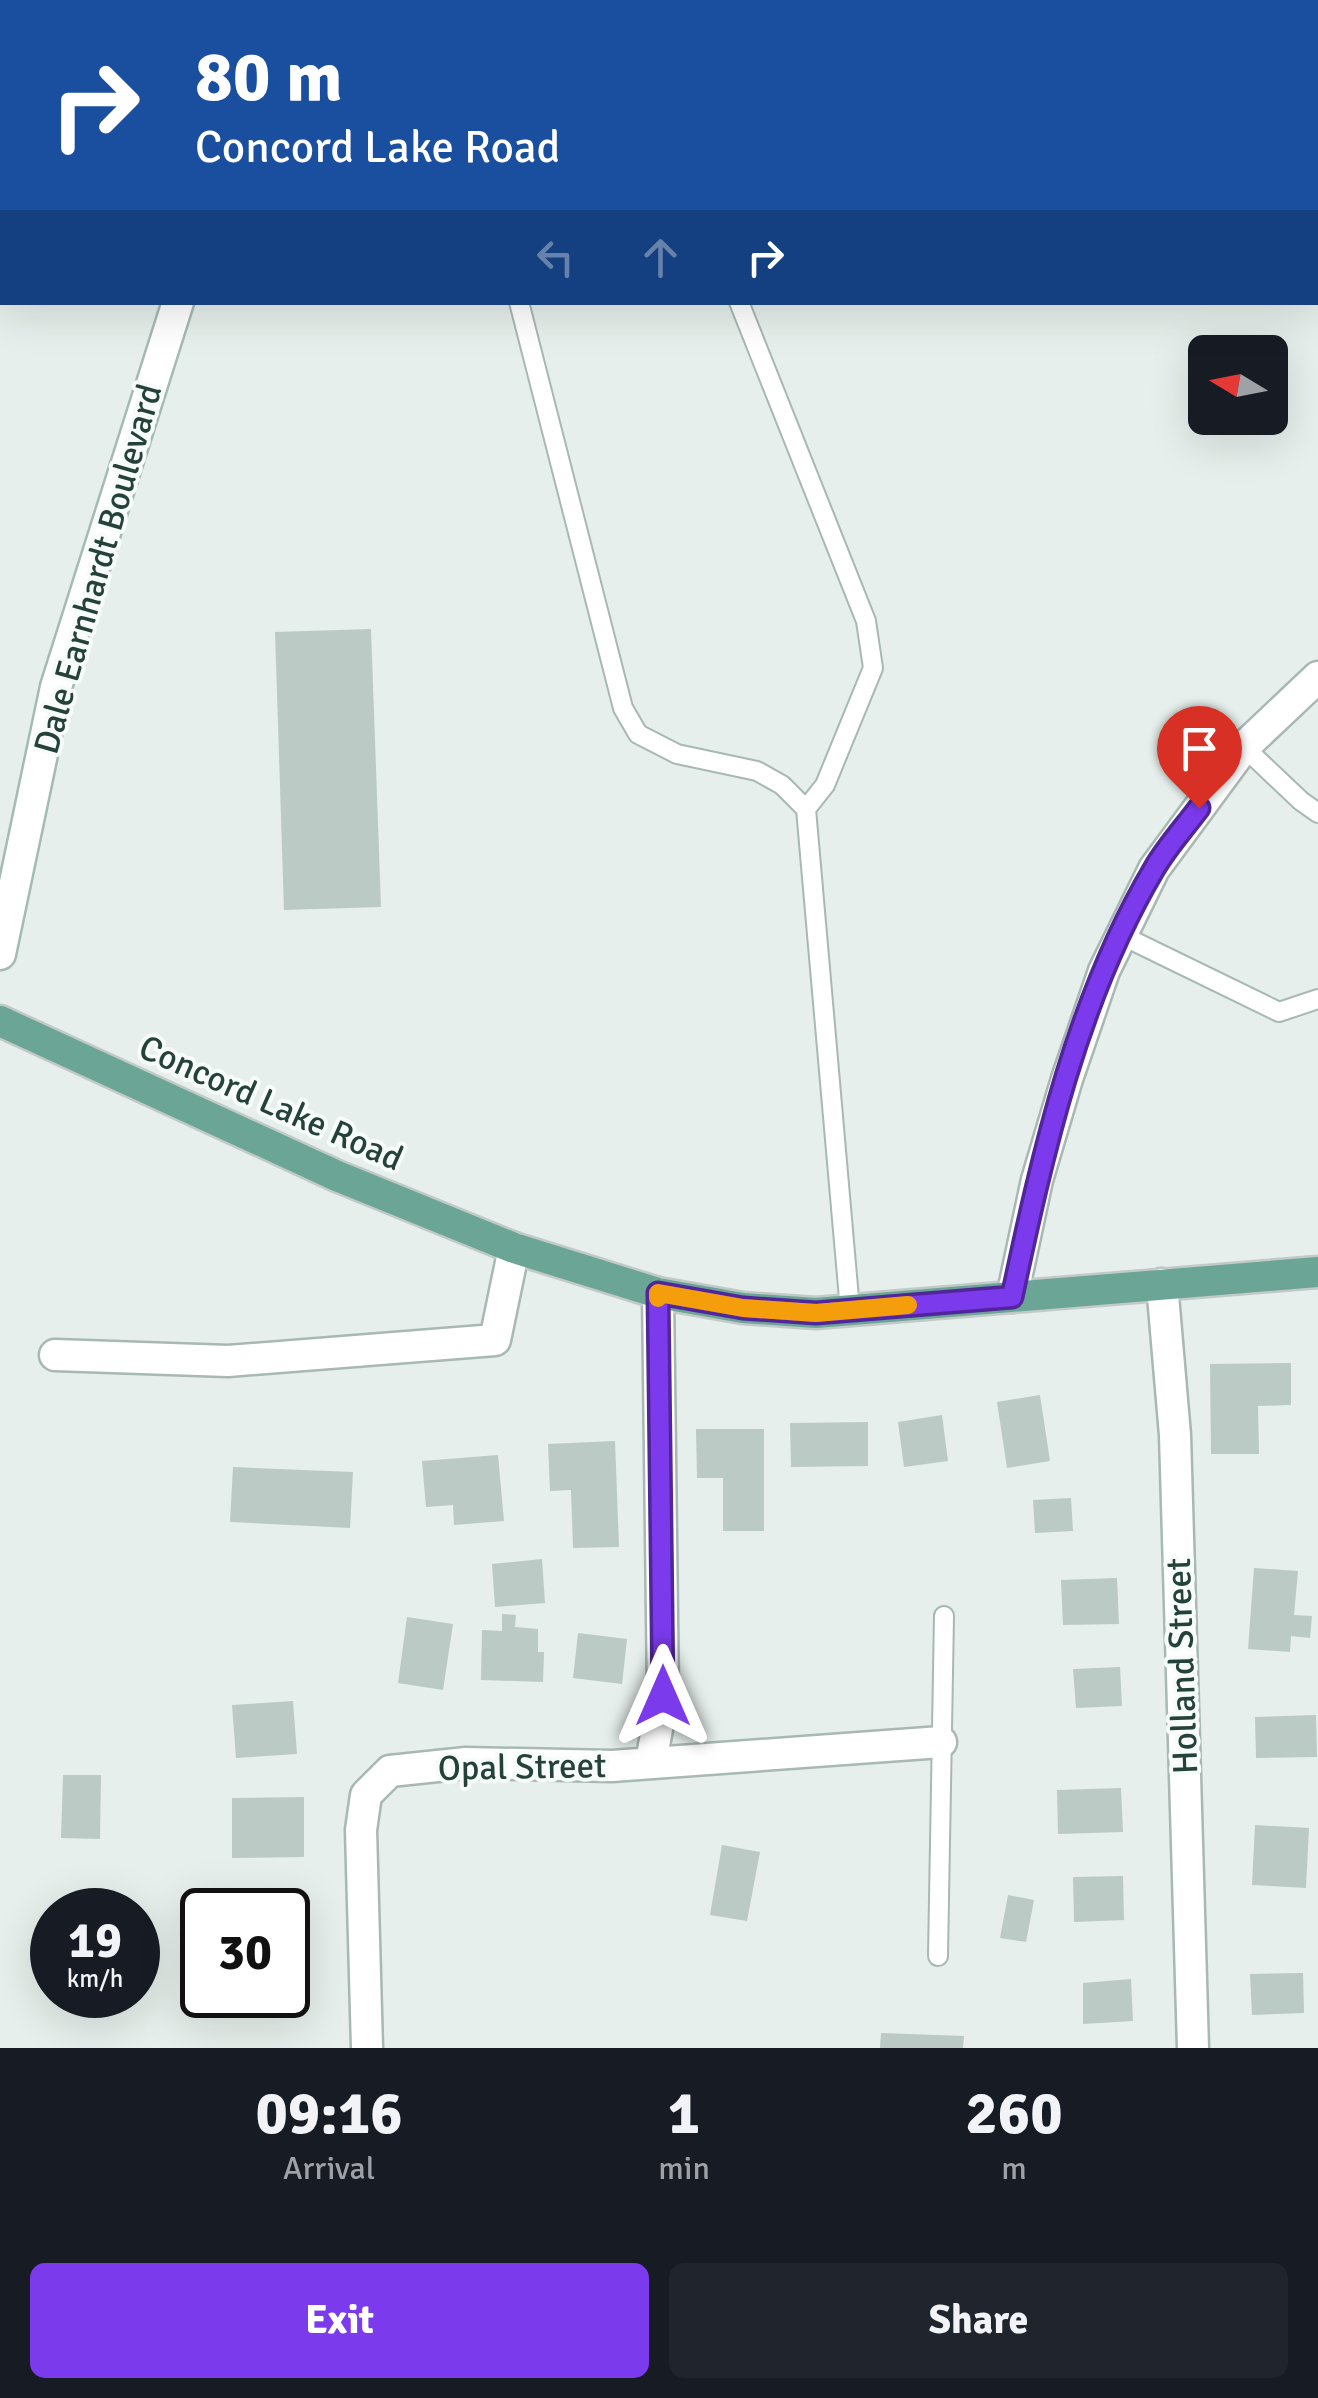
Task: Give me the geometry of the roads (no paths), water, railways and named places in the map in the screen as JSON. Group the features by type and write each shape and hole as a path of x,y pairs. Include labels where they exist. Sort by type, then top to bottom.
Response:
{"main road":[{"name":"Concord Lake Road","path":"0,1021 337,1176 514,1248 658,1293 743,1308 816,1313 1318,1272"}],"street":[{"name":"Dale Earnhardt Boulevard","path":"0,954 56,687 177,305"},
{"path":"1012,1297 1037,1180 1067,1079 1104,971 1154,868 1244,747 1318,677"},
{"path":"55,1355 228,1361 495,1340 514,1248"},
{"name":"Holland Street","path":"1162,1284 1175,1435 1193,2048"},
{"name":"Opal Street","path":"367,2048 361,1830 366,1795 390,1772 466,1764 612,1766 651,1762 663,1696 658,1293"},
{"path":"651,1762 941,1742"}],"lane":[{"path":"520,305 622,708 638,734 677,754 757,771 782,785 806,809 850,1310"},
{"path":"739,305 866,621 871,652 873,668 824,784 806,809"},
{"path":"1244,747 1300,801 1318,813"},
{"path":"1122,936 1279,1012 1318,999"},
{"path":"938,1956 944,1616"}]}
